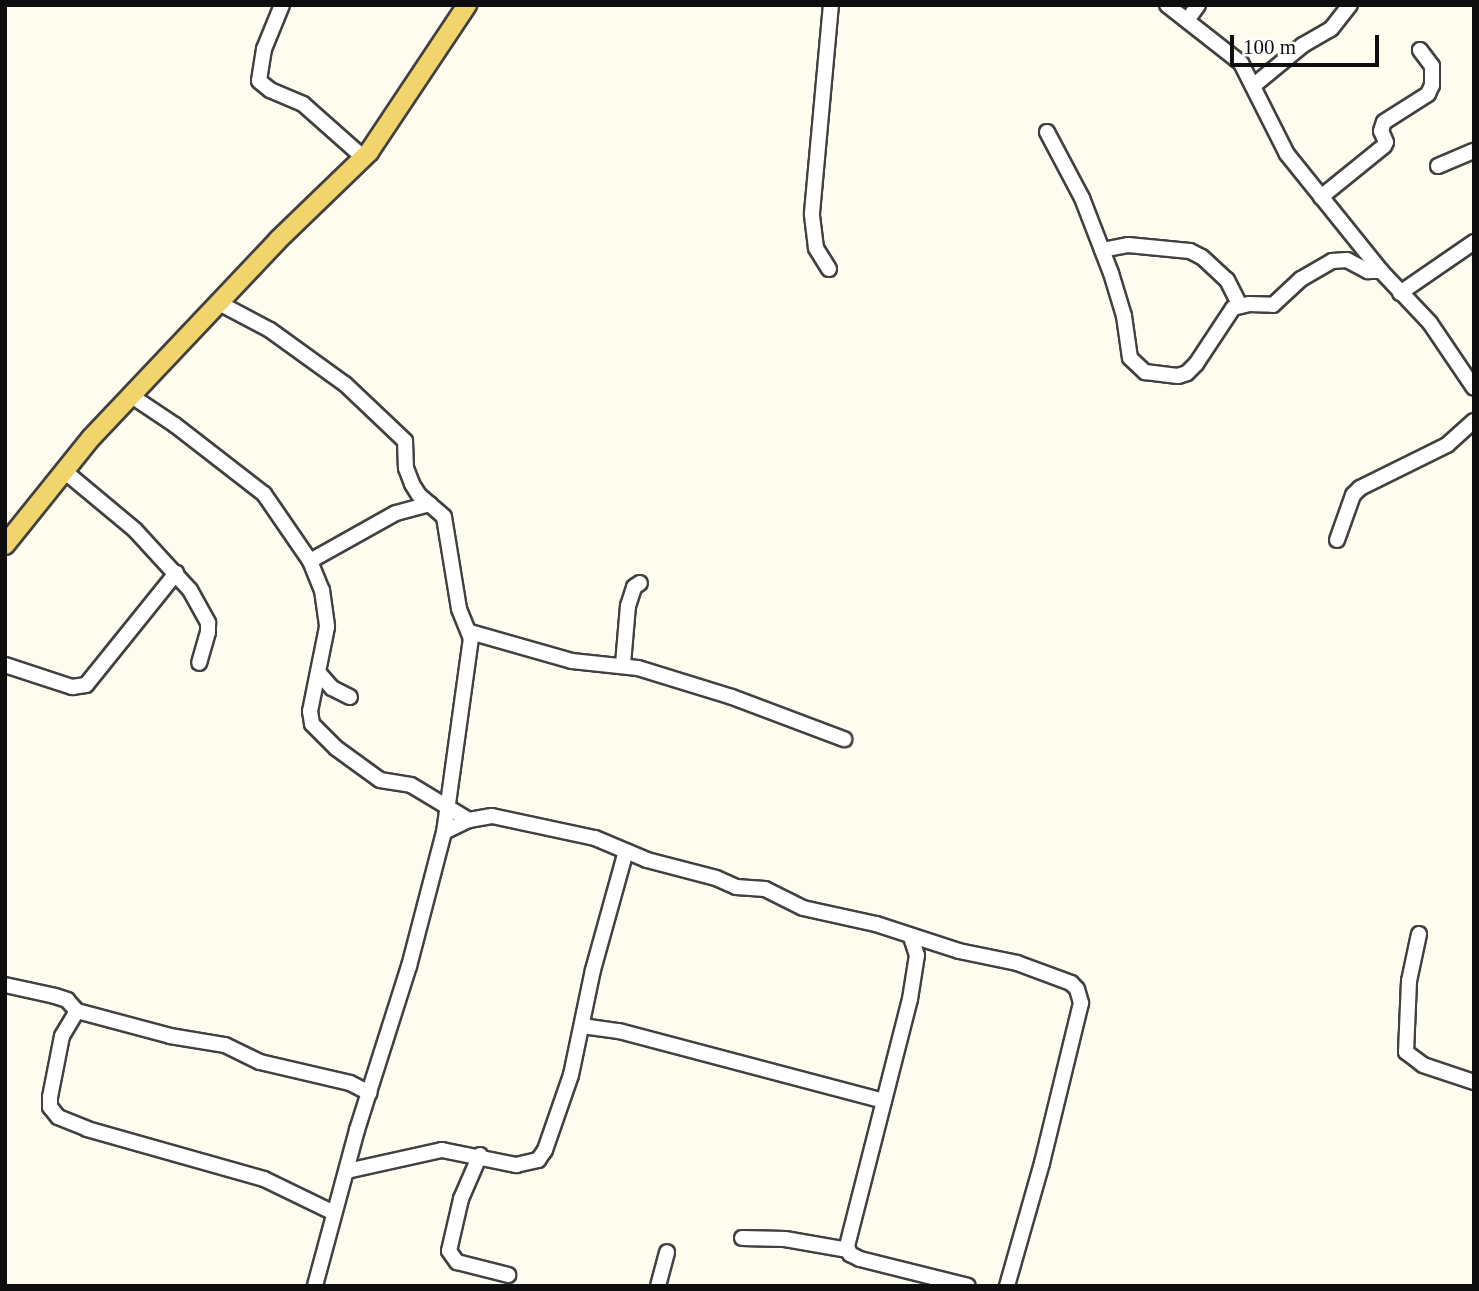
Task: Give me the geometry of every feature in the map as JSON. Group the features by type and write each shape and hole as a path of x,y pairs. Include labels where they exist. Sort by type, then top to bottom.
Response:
{"main road":[{"path":"5,545 63,470 131,395 278,240 364,158 467,5"}],"street":[{"path":"282,5 264,48 259,80 270,90 303,104 364,158"},
{"path":"829,269 816,248 811,213 831,5"},
{"path":"1167,5 1231,52 1253,86 1277,138 1381,271 1437,332 1474,388"},
{"path":"1188,19 1198,5"},
{"path":"1253,86 1303,45 1331,29 1350,5"},
{"path":"1321,197 1384,146 1386,142 1381,131 1384,122 1428,94 1432,85 1432,66 1420,50"},
{"path":"1047,132 1082,198 1102,250 1119,298 1130,358 1145,372 1178,376 1187,373 1196,364 1226,317 1240,305 1273,305 1301,279 1332,261 1348,260 1368,271 1381,271"},
{"path":"1438,166 1474,151"},
{"path":"1400,293 1474,242"},
{"path":"1102,250 1128,245 1190,251 1202,257 1227,280 1240,305"},
{"path":"219,303 270,330 345,384 405,441 407,468 412,484 444,517 459,609 470,632 444,832 409,966 334,1213 315,1286"},
{"path":"131,395 175,425 264,494 310,561 323,590 327,618 310,717 323,738 380,780 411,786 469,820"},
{"path":"1337,540 1353,495 1360,488 1447,445 1474,421"},
{"path":"63,470 135,530 190,590 208,623 199,663"},
{"path":"310,561 396,513 430,504"},
{"path":"5,665 80,688 94,677 176,573"},
{"path":"623,664 628,606 634,587 640,583"},
{"path":"470,632 572,661 623,664 732,697 844,739"},
{"path":"319,673 332,688 350,697"},
{"path":"444,832 469,820 492,816 594,838 736,887 762,888 803,908 876,923 911,937 1017,962 1071,983 1081,997 1066,1073 1007,1286"},
{"path":"347,1171 378,1167 442,1150 480,1155 516,1166 537,1160 545,1150 571,1075 597,953 626,851"},
{"path":"1419,934 1409,981 1406,1052 1423,1065 1474,1082"},
{"path":"848,1250 912,988 917,955 911,937"},
{"path":"5,985 67,1000 77,1011 170,1035 225,1045 260,1062 350,1083 370,1093"},
{"path":"77,1011 62,1036 51,1088 50,1107 58,1117 88,1129 264,1179 334,1213"},
{"path":"582,1026 619,1031 884,1101"},
{"path":"480,1155 461,1199 449,1251 457,1262 508,1275"},
{"path":"742,1238 785,1238 848,1250 860,1259 966,1285"},
{"path":"658,1286 667,1252"}]}
